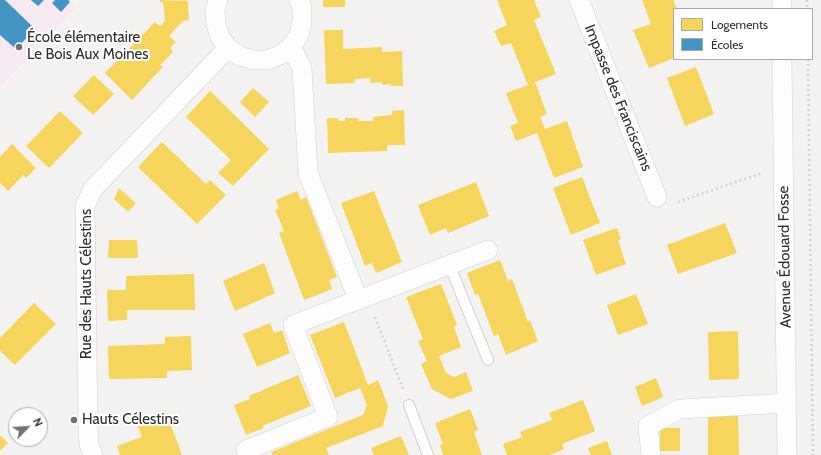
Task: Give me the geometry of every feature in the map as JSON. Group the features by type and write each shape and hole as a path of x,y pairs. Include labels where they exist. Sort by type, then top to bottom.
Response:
{"street":[{"path":"218,0 215,11 216,24 220,37 228,48 240,56 253,60 267,60 280,55 291,47 299,35 302,22 302,8 299,0"},
{"name":"Impasse des Franciscains","path":"579,0 657,197"},
{"path":"291,47 302,68 308,173 362,298"},
{"name":"Rue des Hauts Célestins","path":"93,455 89,444 88,427 85,206 93,189 228,48"},
{"name":"Avenue Édouard Fosse","path":"782,60 787,455"},
{"path":"246,450 328,417 293,325 488,250"},
{"path":"651,455 648,426 680,409 787,403"}],"lane":[{"path":"449,264 488,360"},
{"path":"409,405 428,455"}],"path":[{"path":"808,60 811,161 813,455"},
{"path":"657,197 680,203 784,165 811,161"},
{"path":"362,298 409,405"}],"shaded area":[{"name":"École élémentaire Le Bois Aux Moines","path":"0,0 69,0 76,8 0,87"}],"building: Logements":[{"path":"160,0 196,1 188,1 189,20 183,21 169,36 176,42 170,48 173,52 160,65 163,67 132,100 105,73 155,22 160,26 165,21 163,2 160,2"},
{"path":"323,0 345,0 345,7 323,7"},
{"path":"497,0 534,0 541,17 534,20 556,74 535,82 547,114 540,117 545,129 567,121 583,167 554,178 537,133 516,141 510,126 518,123 506,93 528,85 511,43 501,46 494,31 507,25"},
{"path":"642,0 673,0 677,8 673,8 673,58 649,68 633,30 651,24"},
{"path":"324,30 343,30 343,49 382,47 382,52 402,51 403,86 391,86 391,84 382,85 382,82 371,83 370,78 355,79 355,83 326,84"},
{"path":"696,67 714,114 685,126 667,78"},
{"path":"94,75 114,94 93,115 73,96"},
{"path":"253,88 269,102 255,117 240,102"},
{"path":"210,91 269,149 233,186 218,173 231,160 186,117"},
{"path":"404,110 405,145 387,145 387,151 328,153 327,118 338,118 339,121 345,121 345,118 358,118 358,121 373,121 373,117 392,115 392,111"},
{"path":"60,111 83,133 49,168 26,146"},
{"path":"162,142 206,184 210,180 226,195 197,224 138,167"},
{"path":"12,144 36,168 26,178 23,175 8,191 0,183 0,157"},
{"path":"582,177 600,223 571,235 553,188"},
{"path":"476,182 489,216 448,233 446,228 430,235 418,205"},
{"path":"119,188 136,203 128,212 114,199"},
{"path":"297,191 301,200 306,197 337,277 329,280 332,289 304,300 279,233 284,231 275,210 279,208 276,200"},
{"path":"374,191 402,262 376,273 372,263 365,266 341,203"},
{"path":"725,223 737,253 678,274 667,245"},
{"path":"617,228 621,239 618,240 626,264 596,275 583,240"},
{"path":"109,240 137,240 138,258 108,258"},
{"path":"500,260 508,281 512,279 528,322 530,320 538,341 506,355 498,334 494,336 478,294 475,295 467,273"},
{"path":"264,263 275,293 235,311 223,281"},
{"path":"194,274 195,310 127,310 127,320 108,321 107,290 126,290 126,276"},
{"path":"441,284 457,325 454,327 461,347 439,356 446,373 454,377 466,372 473,391 451,399 432,389 421,364 427,361 418,341 423,339 406,297"},
{"path":"636,294 648,324 618,335 607,305"},
{"path":"34,303 56,324 15,365 0,351 0,338"},
{"path":"344,322 368,385 378,380 388,406 383,426 326,448 329,455 273,455 271,452 363,415 367,405 360,388 335,398 310,335"},
{"path":"270,323 274,333 282,330 290,353 257,367 243,334"},
{"path":"738,331 739,379 709,380 708,332"},
{"path":"191,336 192,370 167,371 167,378 109,379 108,346 165,344 165,337"},
{"path":"298,375 311,406 262,426 264,428 246,435 234,405 250,399 249,396"},
{"path":"656,378 663,397 642,406 635,387"},
{"path":"583,400 595,431 562,444 564,449 550,455 507,455 503,444 522,437 520,432 552,420 549,413"},
{"path":"470,409 478,430 474,432 482,455 443,455 440,445 443,444 435,423"},
{"path":"165,410 182,455 120,455 117,446 142,437 136,421"},
{"path":"708,416 738,416 739,455 708,455"},
{"path":"660,428 680,428 680,451 660,451"},
{"path":"0,435 8,443 0,451"},
{"path":"401,436 409,455 374,455 371,448"},
{"path":"607,441 612,455 591,455 588,448"}],"building: Écoles":[{"path":"0,0 5,0 35,29 16,49 0,35"},
{"path":"31,0 44,0 38,6"},
{"path":"55,0 68,0 70,2 61,12 52,3"}],"place":[{"name":"École élémentaire Le Bois Aux Moines","path":"19,47"},
{"name":"Hauts Célestins","path":"74,420"}]}
